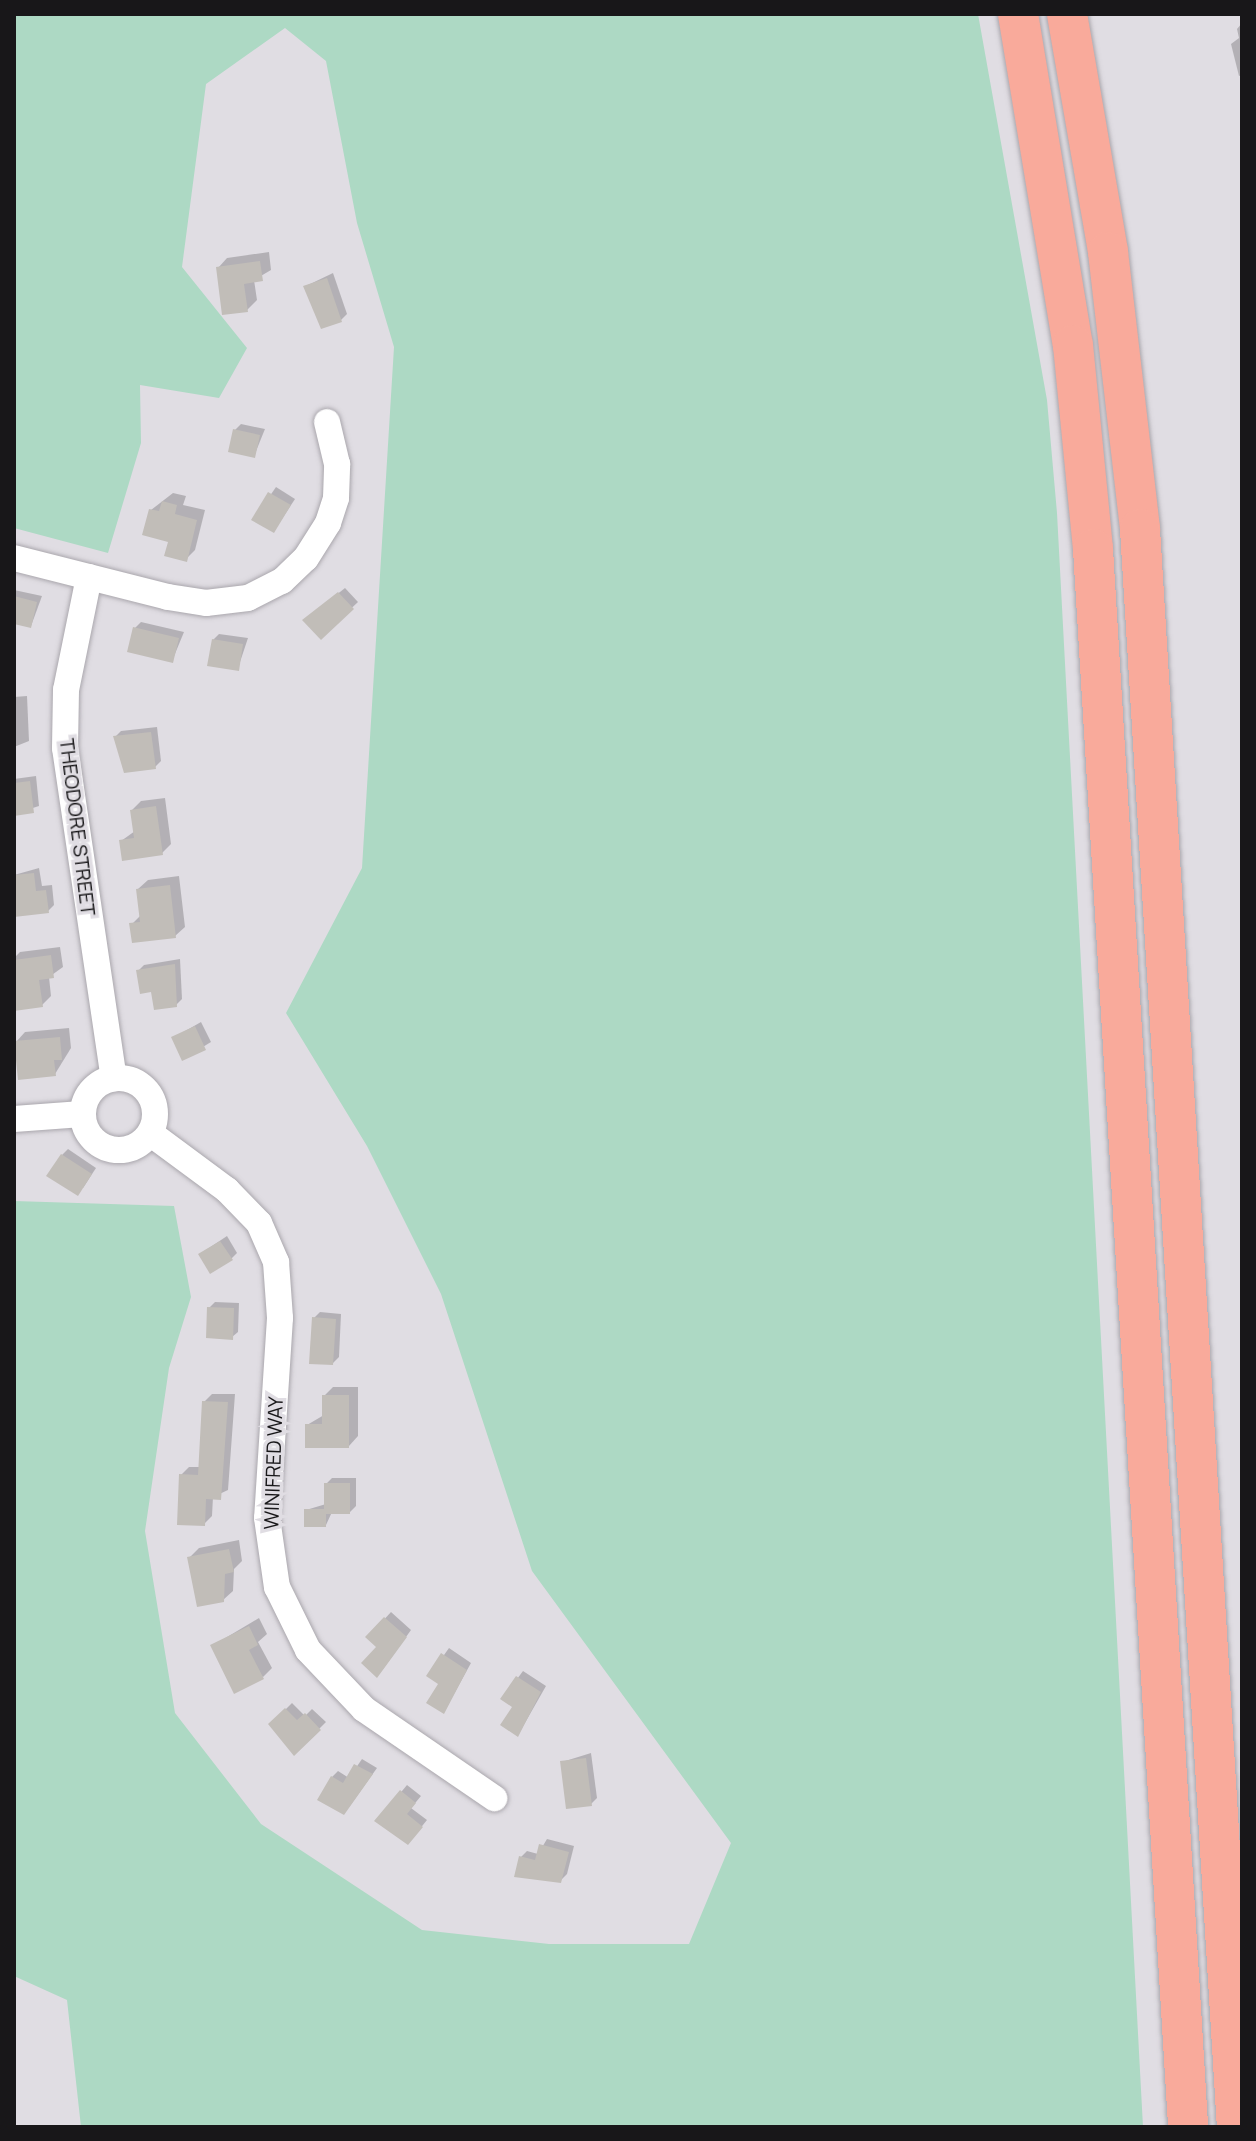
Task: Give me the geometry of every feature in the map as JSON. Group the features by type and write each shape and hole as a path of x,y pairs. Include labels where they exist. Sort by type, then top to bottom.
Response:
{"highway":[{"path":"1018,14 1065,290 1092,536 1188,2127"},
{"path":"1067,14 1108,252 1140,529 1237,2127"}],"street":[{"path":"14,558 206,603 248,598 282,581 306,558 336,498 337,464 327,422"},
{"name":"THEODORE STREET","path":"89,577 66,690 65,748 114,1078"},
{"path":"114,1078 134,1081 149,1094 155,1113 150,1133 136,1145 109,1149 93,1139 82,1114 91,1090 114,1078"},
{"path":"14,1119 82,1114"},
{"name":"WINIFRED WAY","path":"150,1133 227,1190 259,1223 276,1262 280,1318 267,1518 277,1587 308,1650 364,1709 494,1798"}],"green space":[{"path":"14,14 978,14 1047,400 1057,513 1143,2127 81,2127 67,2000 14,1976 14,1201 174,1206 191,1297 169,1368 145,1531 175,1713 261,1824 422,1930 549,1944 689,1944 731,1843 532,1571 441,1294 367,1146 286,1013 362,868 394,347 357,223 326,61 285,28 206,84 182,267 247,348 219,398 140,385 141,443 108,553 14,528"}],"building":[{"path":"260,261 263,281 244,284 248,312 222,315 216,267"},
{"path":"327,278 342,322 321,329 303,286"},
{"path":"233,429 260,435 255,458 228,452"},
{"path":"268,492 291,505 274,533 251,520"},
{"path":"162,501 177,505 175,514 197,520 187,562 164,556 168,542 142,535 149,509 159,511"},
{"path":"338,592 354,609 321,640 302,620"},
{"path":"14,596 37,602 31,628 14,624"},
{"path":"133,627 179,638 173,663 127,652"},
{"path":"212,639 243,644 239,671 207,666"},
{"path":"151,732 156,769 124,773 113,736"},
{"path":"30,781 34,813 14,816 14,783"},
{"path":"156,806 163,855 122,861 119,840 134,838 130,810"},
{"path":"34,873 36,891 46,890 49,913 14,917 14,875"},
{"path":"170,885 176,938 132,943 129,923 140,922 136,889"},
{"path":"51,955 54,978 39,980 43,1007 14,1011 14,960"},
{"path":"175,964 177,1007 154,1010 151,992 140,994 136,970"},
{"path":"195,1026 206,1050 182,1061 171,1037"},
{"path":"60,1037 62,1060 54,1060 56,1076 18,1080 14,1041"},
{"path":"61,1154 92,1174 78,1196 46,1176"},
{"path":"220,1241 233,1260 210,1274 198,1254"},
{"path":"207,1307 234,1308 233,1340 206,1338"},
{"path":"312,1317 336,1319 333,1365 309,1364"},
{"path":"322,1395 349,1395 349,1448 305,1448 305,1424 322,1424"},
{"path":"202,1401 228,1402 221,1500 206,1499 205,1526 177,1525 179,1474 198,1475"},
{"path":"324,1483 350,1483 350,1514 326,1514 326,1527 304,1527 304,1509 324,1509"},
{"path":"229,1549 234,1572 225,1574 224,1602 197,1607 187,1557"},
{"path":"384,1617 407,1637 377,1678 361,1663 376,1647 365,1637"},
{"path":"249,1626 258,1645 249,1650 264,1679 234,1694 210,1645"},
{"path":"441,1653 467,1670 444,1714 426,1703 438,1684 426,1676"},
{"path":"516,1676 541,1692 518,1737 500,1725 512,1707 500,1699"},
{"path":"285,1708 297,1720 305,1713 321,1730 294,1756 268,1724"},
{"path":"586,1758 592,1806 566,1809 560,1761"},
{"path":"354,1764 373,1774 344,1815 317,1800 331,1776 343,1783"},
{"path":"400,1790 416,1803 407,1814 423,1827 408,1845 374,1821"},
{"path":"539,1844 569,1852 561,1883 514,1877 519,1856 535,1860"}]}
